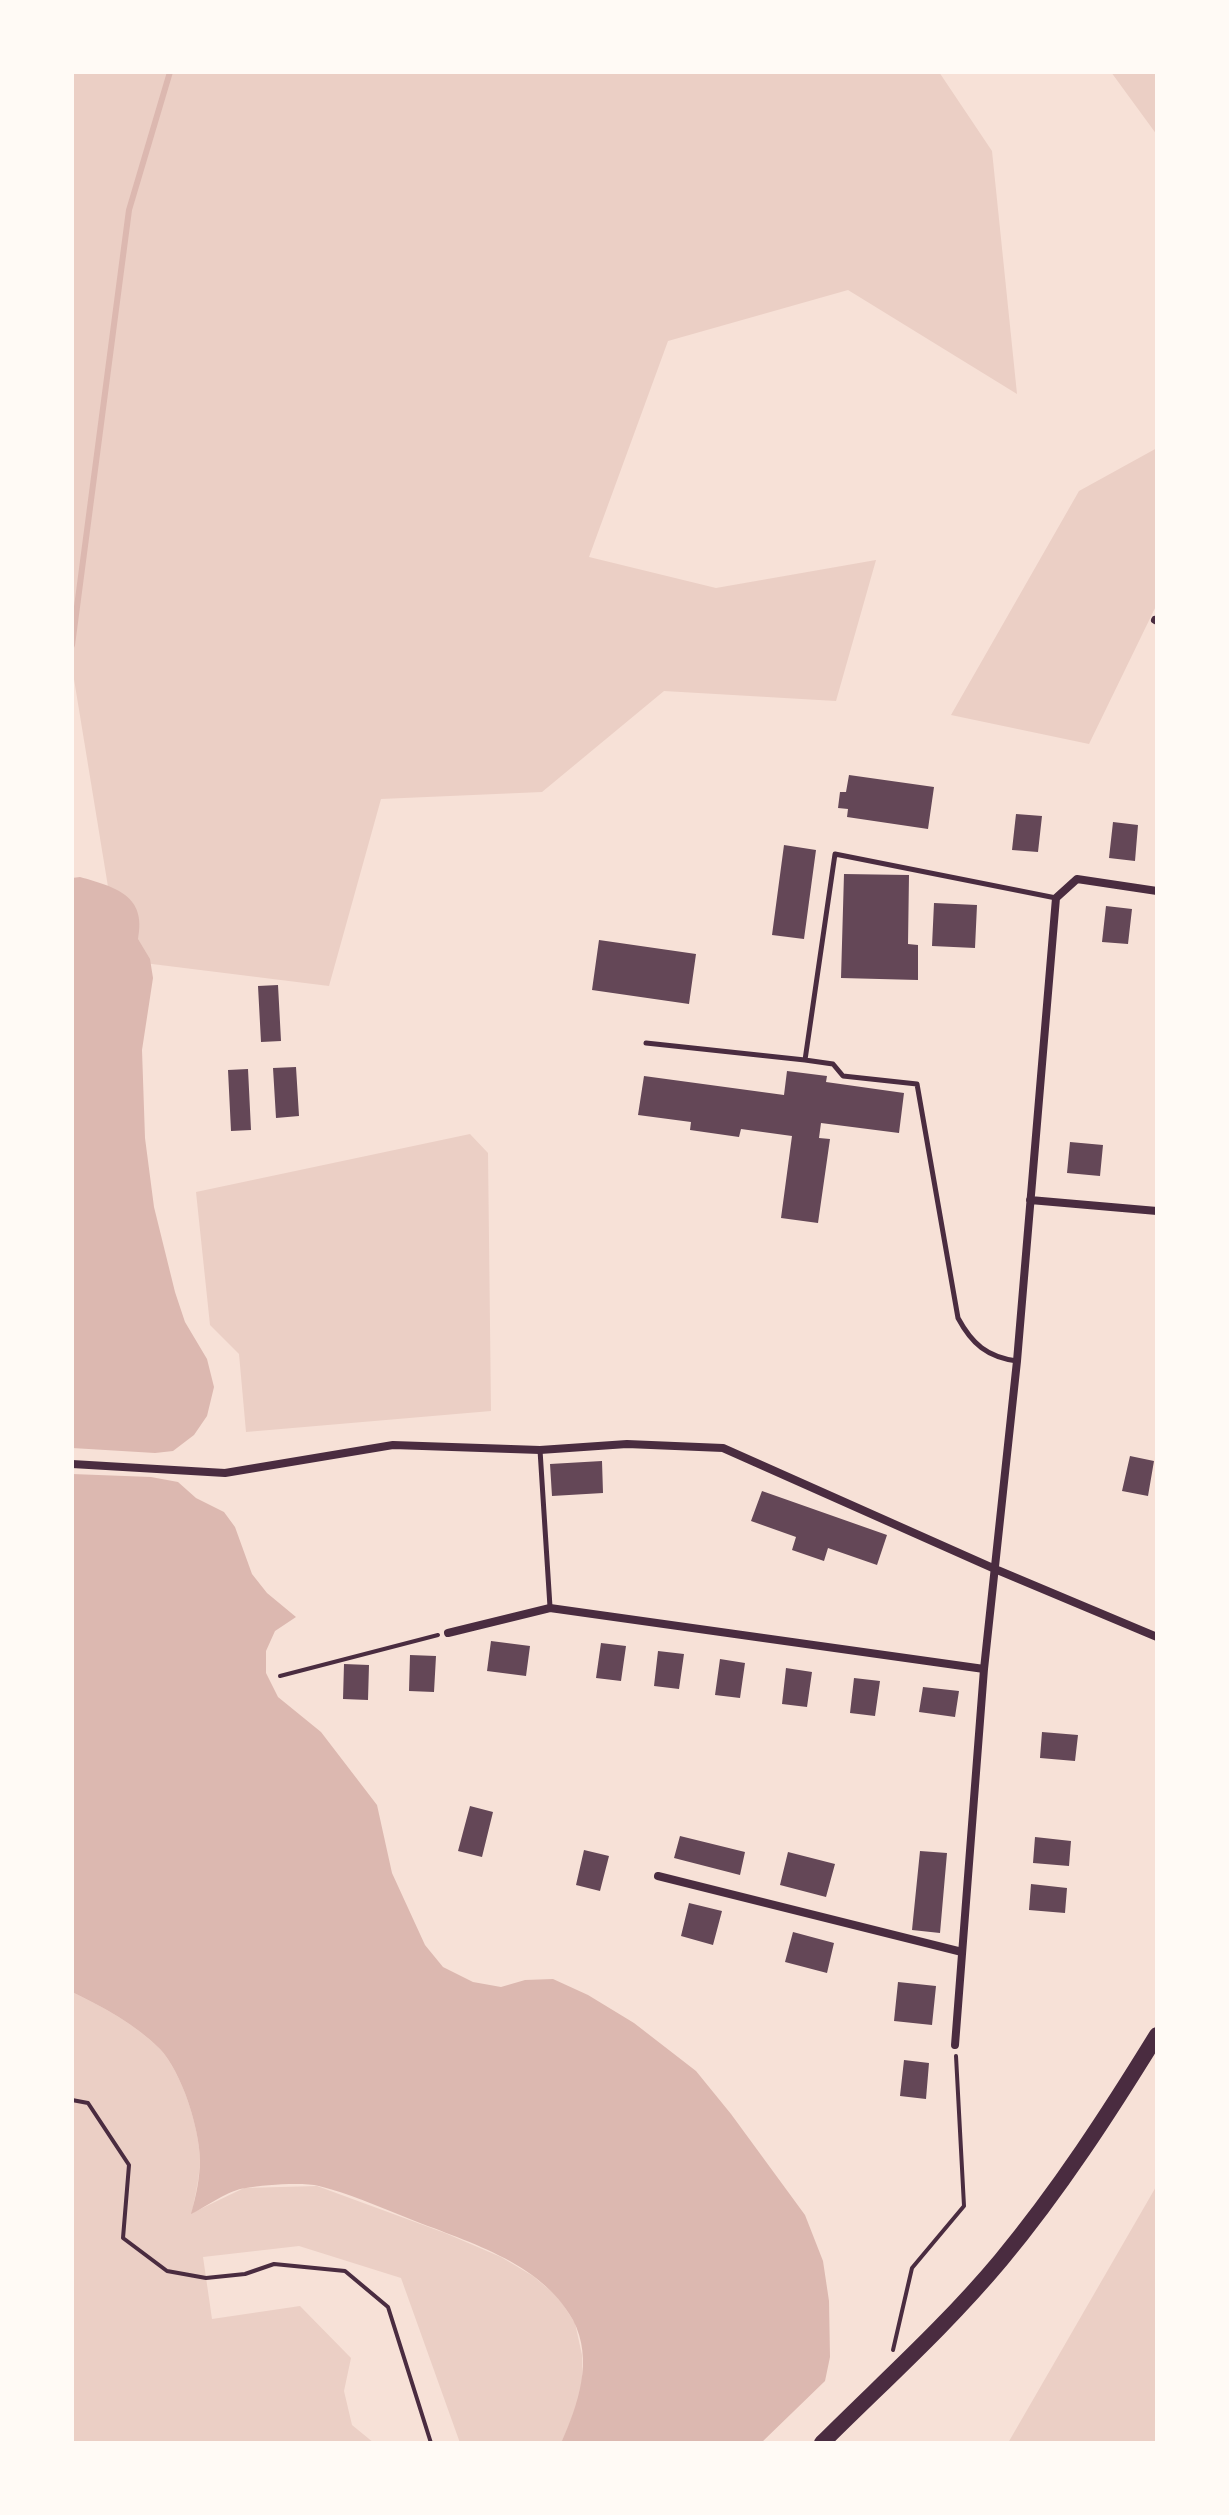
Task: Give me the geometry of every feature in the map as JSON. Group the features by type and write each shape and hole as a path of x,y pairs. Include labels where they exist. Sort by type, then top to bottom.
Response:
{"main road":[{"path":"822,2443 931,2335 1000,2261 1064,2179 1157,2035"}],"street":[{"path":"955,2045 984,1669 1017,1361 1056,898 1077,879 1157,891"},
{"path":"1030,1200 1157,1211"},
{"path":"72,1464 225,1473 393,1445 540,1450 627,1444 723,1448 1157,1637"},
{"path":"448,1633 550,1608 984,1669"},
{"path":"658,1876 962,1952"}],"lane":[{"path":"805,1060 835,854 1056,898"},
{"path":"646,1043 833,1064 843,1076 917,1084 958,1318 969,1338 998,1359 1017,1361"},
{"path":"540,1450 550,1608"}],"path":[{"path":"280,1676 448,1633"},
{"path":"886,2380 912,2268 964,2206 955,2045"},
{"path":"72,2100 88,2103 129,2165 123,2238 167,2271 206,2278 245,2274 274,2264 345,2271 388,2307 431,2443"}],"shaded area":[{"path":"72,72 939,72 992,151 1017,394 848,290 668,341 589,557 716,588 876,560 836,701 664,691 542,792 381,799 329,986 120,960 72,667"},
{"path":"1111,72 1157,72 1157,135"},
{"path":"1157,448 1157,604 1089,744 951,715 1079,491"},
{"path":"80,877 116,889 133,903 140,924 138,939 150,959 153,978 142,1050 145,1138 154,1207 185,1322 207,1359 214,1387 207,1416 194,1435 173,1451 155,1453 72,1448 72,878"},
{"path":"470,1134 488,1153 491,1411 246,1432 239,1354 210,1325 196,1192"},
{"path":"72,1474 151,1477 178,1482 196,1498 224,1512 235,1527 252,1574 267,1593 296,1617 275,1631 266,1651 266,1673 278,1697 321,1732 377,1805 392,1873 425,1945 443,1967 473,1982 501,1987 525,1980 553,1979 588,1995 634,2023 696,2071 805,2215 823,2261 829,2301 830,2357 825,2381 761,2443 561,2443 578,2398 583,2366 579,2335 573,2320 542,2282 499,2255 452,2235 352,2196 312,2185 239,2189 191,2214 199,2173 199,2146 193,2116 175,2072 160,2049 140,2032 72,1992"},
{"path":"72,1992 129,2024 168,2059 188,2101 199,2145 199,2172 192,2213 244,2188 317,2186 501,2257 533,2276 558,2297 575,2323 582,2355 582,2389 561,2443 460,2443 401,2278 299,2246 203,2257 212,2319 300,2306 351,2358 344,2391 352,2425 374,2443 72,2443"},
{"path":"1157,2185 1157,2443 1008,2443"}],"building":[{"path":"849,775 934,787 928,829 847,817 848,809 838,808 840,792 846,792"},
{"path":"1016,814 1042,816 1038,852 1012,850"},
{"path":"1113,822 1138,825 1135,861 1109,858"},
{"path":"784,845 816,850 804,939 772,935"},
{"path":"844,874 909,875 908,944 918,945 918,980 841,978"},
{"path":"934,903 977,905 975,948 932,946"},
{"path":"1106,906 1132,909 1128,944 1102,942"},
{"path":"599,940 696,954 689,1004 592,990"},
{"path":"278,985 281,1041 261,1042 258,986"},
{"path":"296,1067 299,1116 276,1118 273,1068"},
{"path":"248,1069 251,1130 231,1131 228,1070"},
{"path":"787,1071 827,1076 826,1082 904,1093 899,1133 821,1123 819,1138 830,1139 818,1223 781,1218 792,1136 741,1129 739,1137 690,1130 691,1122 638,1115 644,1076 784,1095"},
{"path":"1070,1142 1103,1145 1100,1176 1067,1173"},
{"path":"1130,1456 1154,1461 1148,1496 1122,1491"},
{"path":"602,1461 603,1493 552,1496 550,1464"},
{"path":"762,1491 887,1535 877,1565 828,1548 824,1561 792,1550 796,1537 751,1521"},
{"path":"491,1641 530,1646 526,1676 487,1671"},
{"path":"601,1643 626,1646 621,1681 596,1678"},
{"path":"658,1651 684,1654 679,1689 654,1686"},
{"path":"410,1655 436,1656 434,1692 409,1691"},
{"path":"720,1659 745,1663 740,1698 715,1695"},
{"path":"344,1664 369,1665 368,1700 343,1699"},
{"path":"786,1668 812,1672 807,1707 782,1704"},
{"path":"854,1678 880,1681 875,1716 850,1713"},
{"path":"923,1687 959,1691 955,1717 919,1712"},
{"path":"1042,1732 1078,1735 1075,1761 1040,1758"},
{"path":"470,1806 493,1812 482,1857 458,1851"},
{"path":"680,1836 745,1852 740,1875 674,1858"},
{"path":"1035,1837 1071,1841 1069,1866 1033,1863"},
{"path":"584,1850 609,1856 600,1891 576,1885"},
{"path":"920,1851 947,1853 940,1933 912,1930"},
{"path":"788,1852 835,1864 826,1897 780,1885"},
{"path":"1031,1884 1067,1888 1065,1913 1029,1910"},
{"path":"689,1903 722,1911 713,1945 681,1936"},
{"path":"793,1932 834,1943 827,1973 785,1962"},
{"path":"898,1982 936,1986 932,2025 894,2021"},
{"path":"904,2060 929,2063 926,2099 900,2096"}],"waterway":[{"path":"72,645 129,210 170,72"}]}
